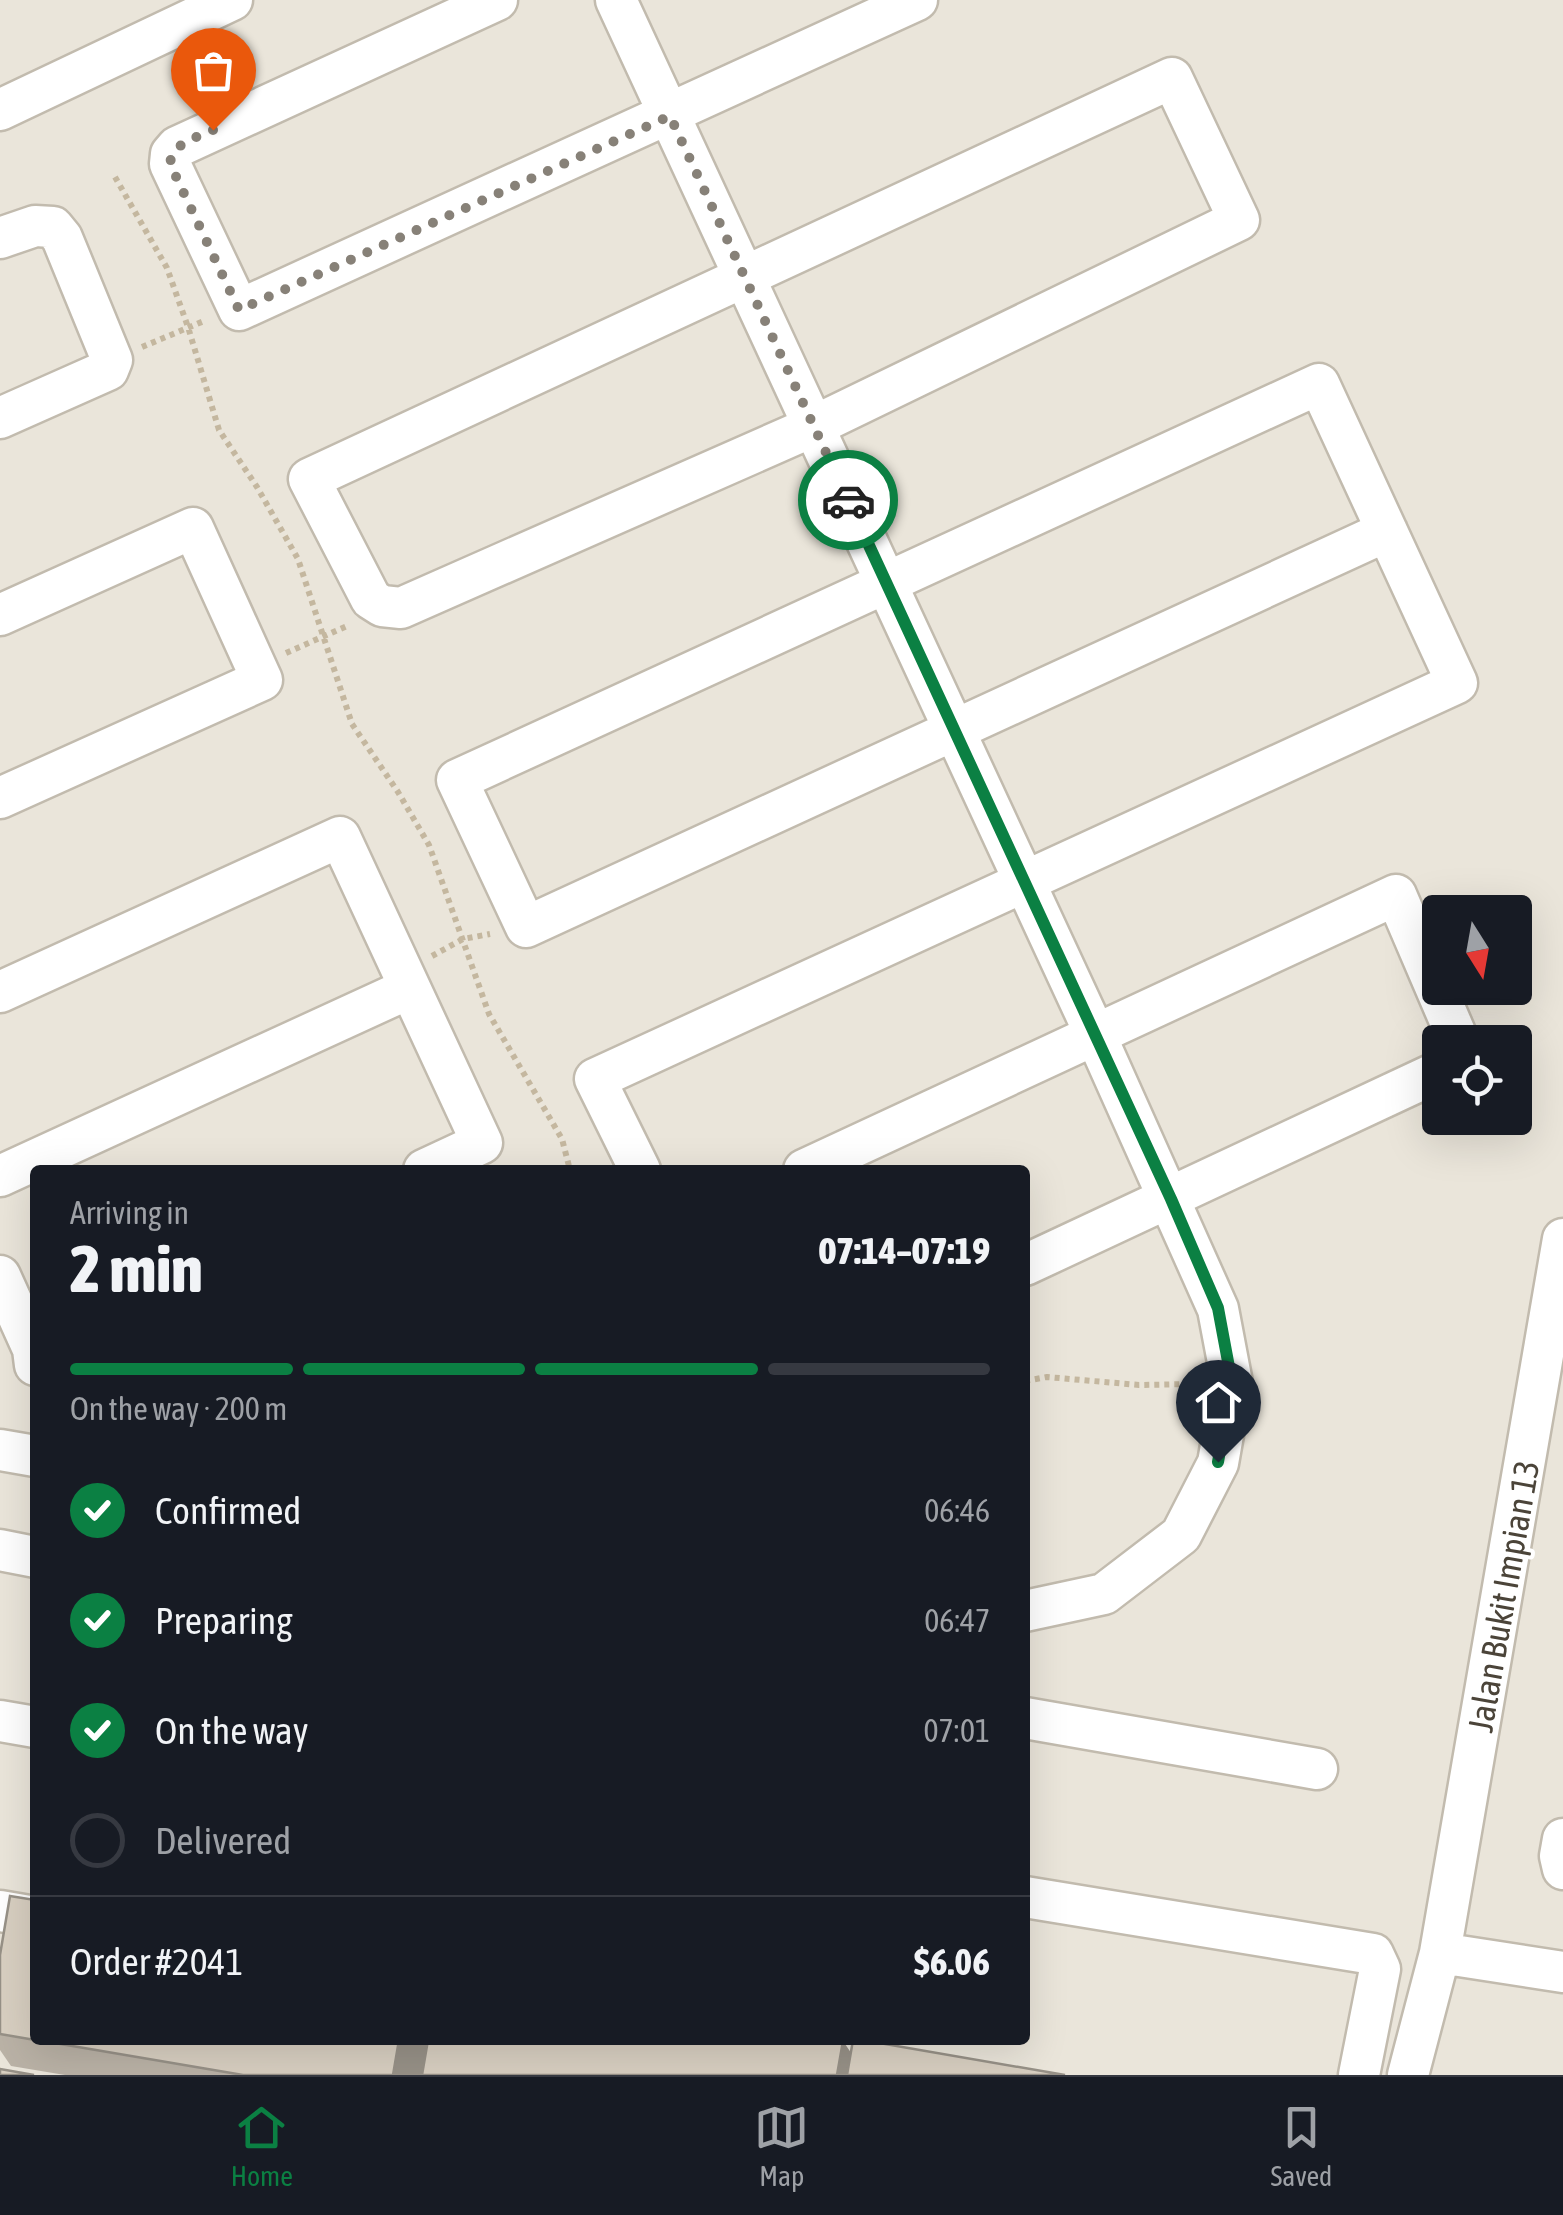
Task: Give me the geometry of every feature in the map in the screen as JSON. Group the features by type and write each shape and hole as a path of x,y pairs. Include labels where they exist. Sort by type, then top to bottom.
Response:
{"street":[{"path":"0,110 232,0"},
{"path":"497,0 178,147 171,154 170,164 239,310 918,0"},
{"path":"616,0 1218,1308 1232,1383 1218,1462 1181,1536 1104,1594 1030,1610"},
{"path":"1172,78 1239,220 814,426 400,608 382,606 370,599 309,479 744,277 1172,78"},
{"path":"0,238 36,226 53,227 62,238 112,360 108,370 0,418"},
{"path":"638,1165 595,1079 1457,683 1387,531 1319,384 458,780 526,926 1387,531"},
{"path":"0,615 193,528 259,674 0,798"},
{"path":"0,992 340,837 482,1144 435,1165"},
{"path":"815,1165 1396,895 1452,1025"},
{"path":"0,1176 407,980"},
{"path":"1030,1264 1422,1080"},
{"name":"Jalan Bukit Impian 13","path":"1408,2075 1440,1953 1563,1238"},
{"path":"0,1276 30,1345"},
{"path":"0,1550 30,1555"},
{"path":"1030,1719 1318,1769"},
{"path":"0,1721 30,1726"},
{"path":"1563,1839 1563,1869"},
{"path":"1030,1898 1373,1954 1380,1969 1358,2075"},
{"path":"0,1911 30,1916"},
{"path":"1440,1953 1563,1972"},
{"name":"Jalan Bukit Impian 13","path":"1433,2075 1440,1953"}],"path":[{"path":"115,177 167,268 219,430 258,487 298,559 352,724 429,845 489,1014 562,1138 569,1165"},
{"path":"112,360 239,310"},
{"path":"259,674 323,634 400,608"},
{"path":"407,980 462,939 526,926"},
{"path":"1030,1380 1047,1377 1139,1385 1232,1383"}],"shaded area":[{"path":"0,0 1563,0 1563,2075 0,2075"}],"building":[{"path":"10,1896 30,1899 30,2039 0,2034 0,1955"},
{"path":"66,2045 398,2045 393,2075 243,2075"},
{"path":"427,2045 842,2045 837,2075 422,2075"},
{"path":"852,2045 891,2045 1065,2075 847,2075"},
{"path":"0,2069 34,2075 0,2075"}],"way so far":[{"path":"213,130 178,147 171,154 170,164 239,310 670,116 848,500"}],"route":[{"path":"848,500 1218,1308 1232,1383 1218,1462"}]}
